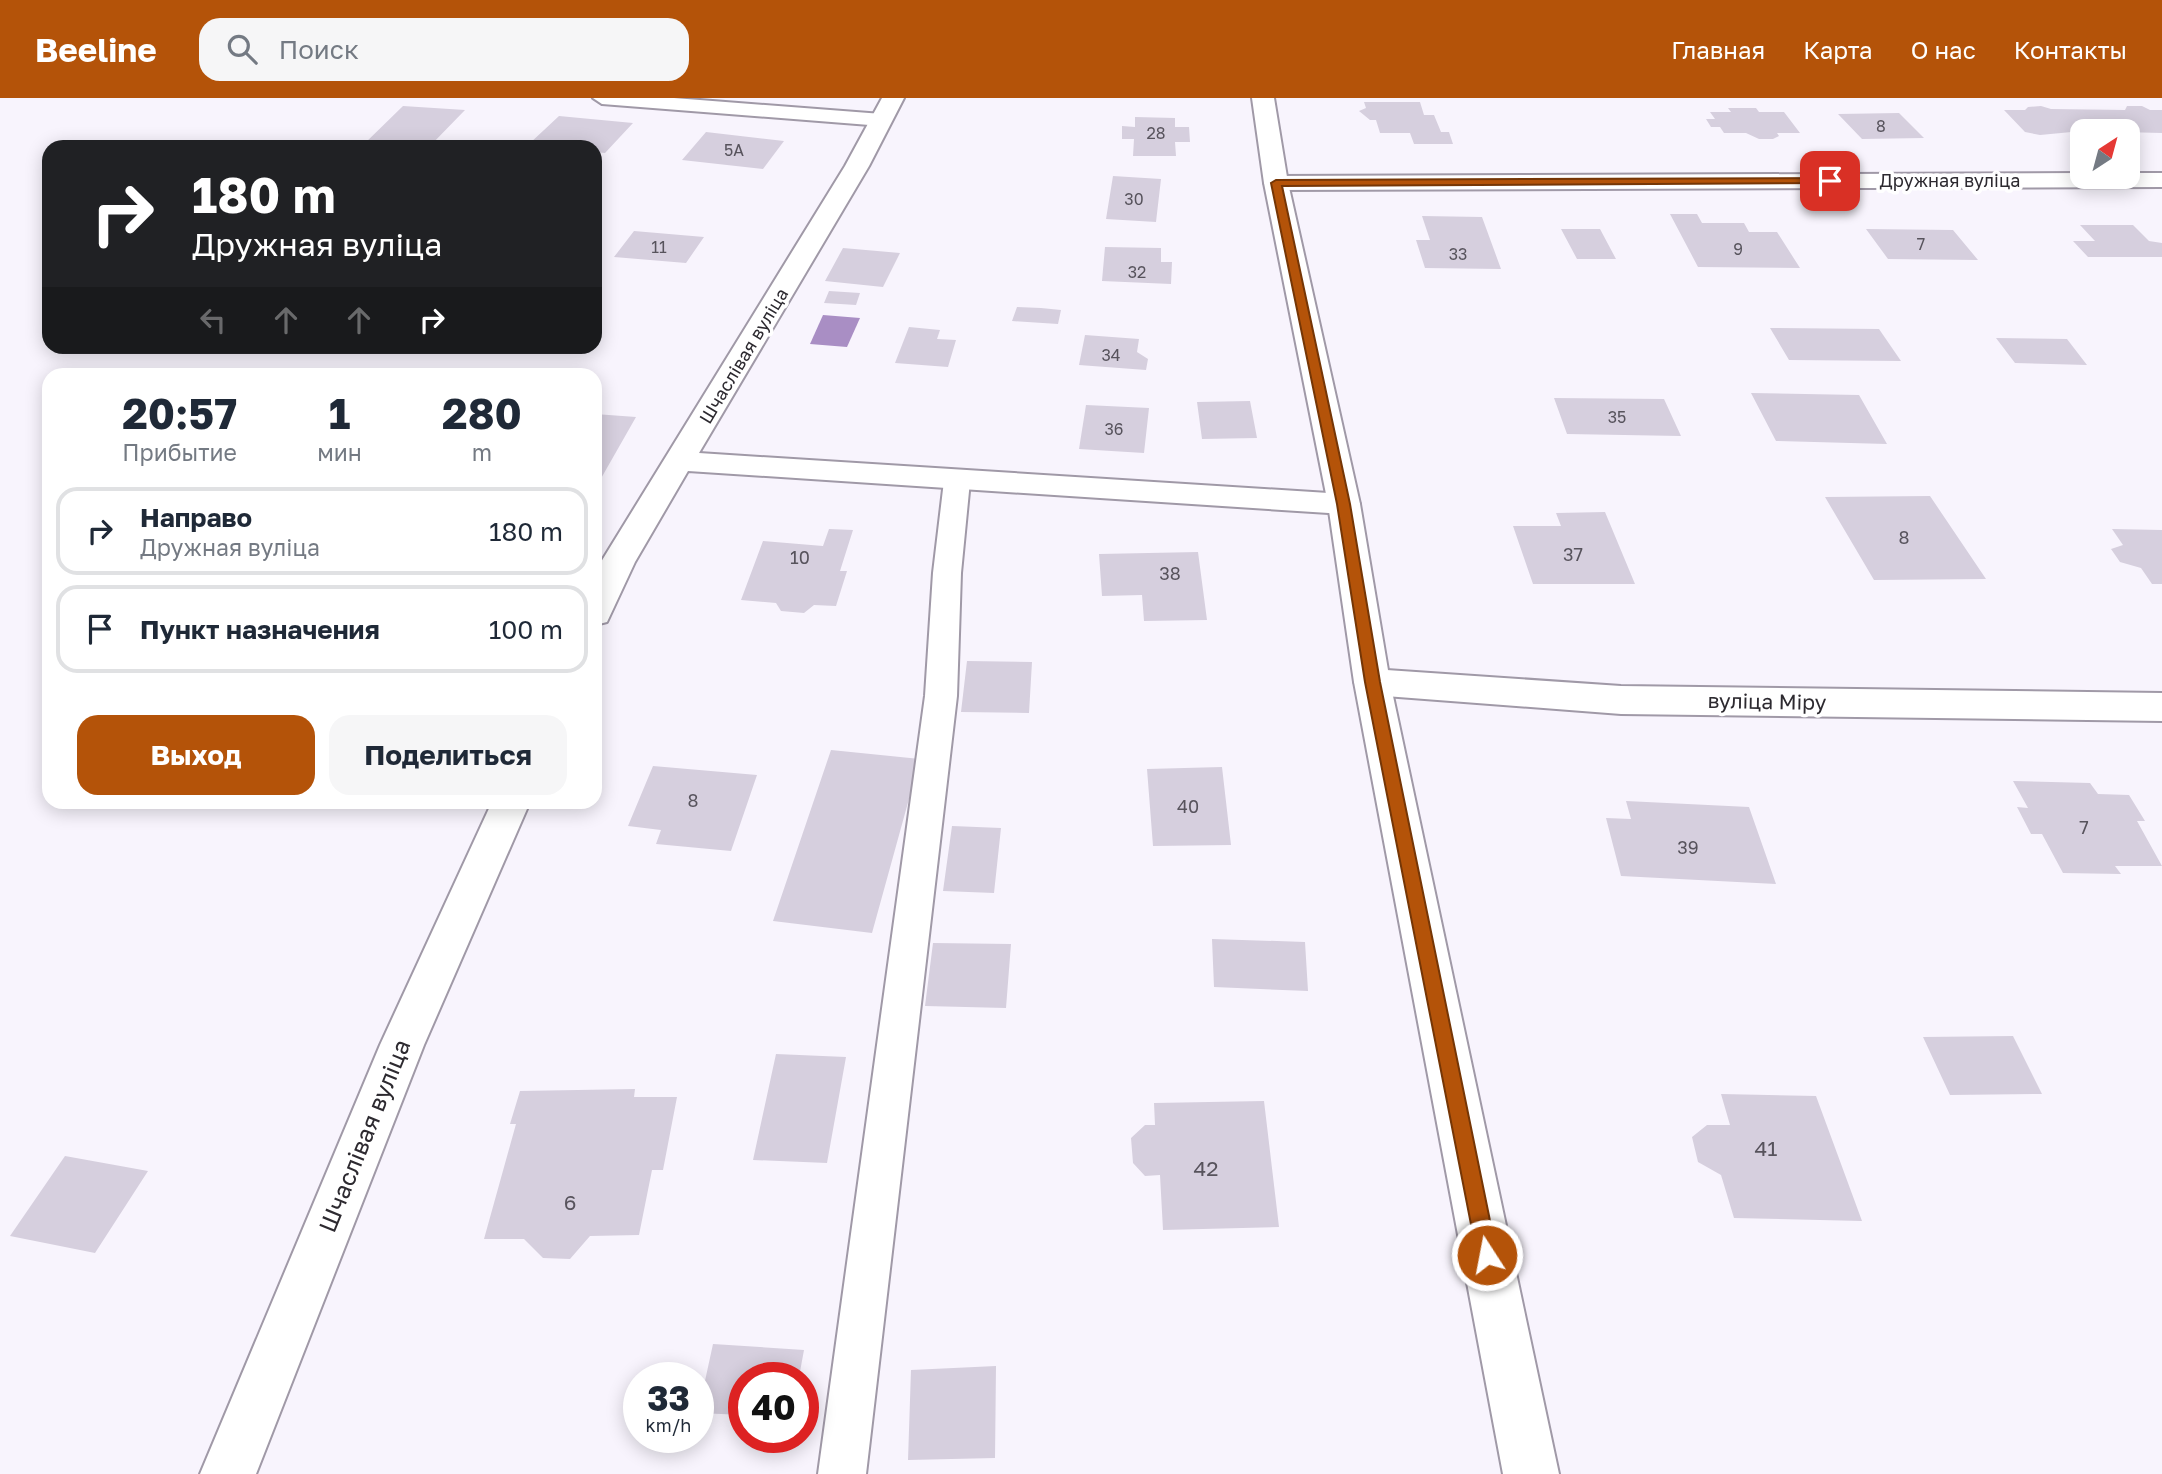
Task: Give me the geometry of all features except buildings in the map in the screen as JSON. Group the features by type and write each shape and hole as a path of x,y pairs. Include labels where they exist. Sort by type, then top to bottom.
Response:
{"street":[{"path":"1263,98 1276,183 1344,504 1372,682 1531,1474"},
{"name":"Шчаслівая вуліца","path":"602,597 618,562 681,461 888,109"},
{"name":"Дружная вуліца","path":"1276,183 2162,180"},
{"path":"681,461 1344,504"},
{"name":"вуліца Міру","path":"1372,682 1620,700 2162,707"},
{"name":"Шчаслівая вуліца","path":"228,1474 401,1045 508,809"}],"lane":[{"path":"602,98 888,109"},
{"path":"842,1474 941,696 947,573 957,481"}],"shaded area":[{"path":"823,315 860,318 847,347 810,344"}],"route":[{"path":"1487,1255 1372,682 1344,504 1276,183 1830,181"}]}
